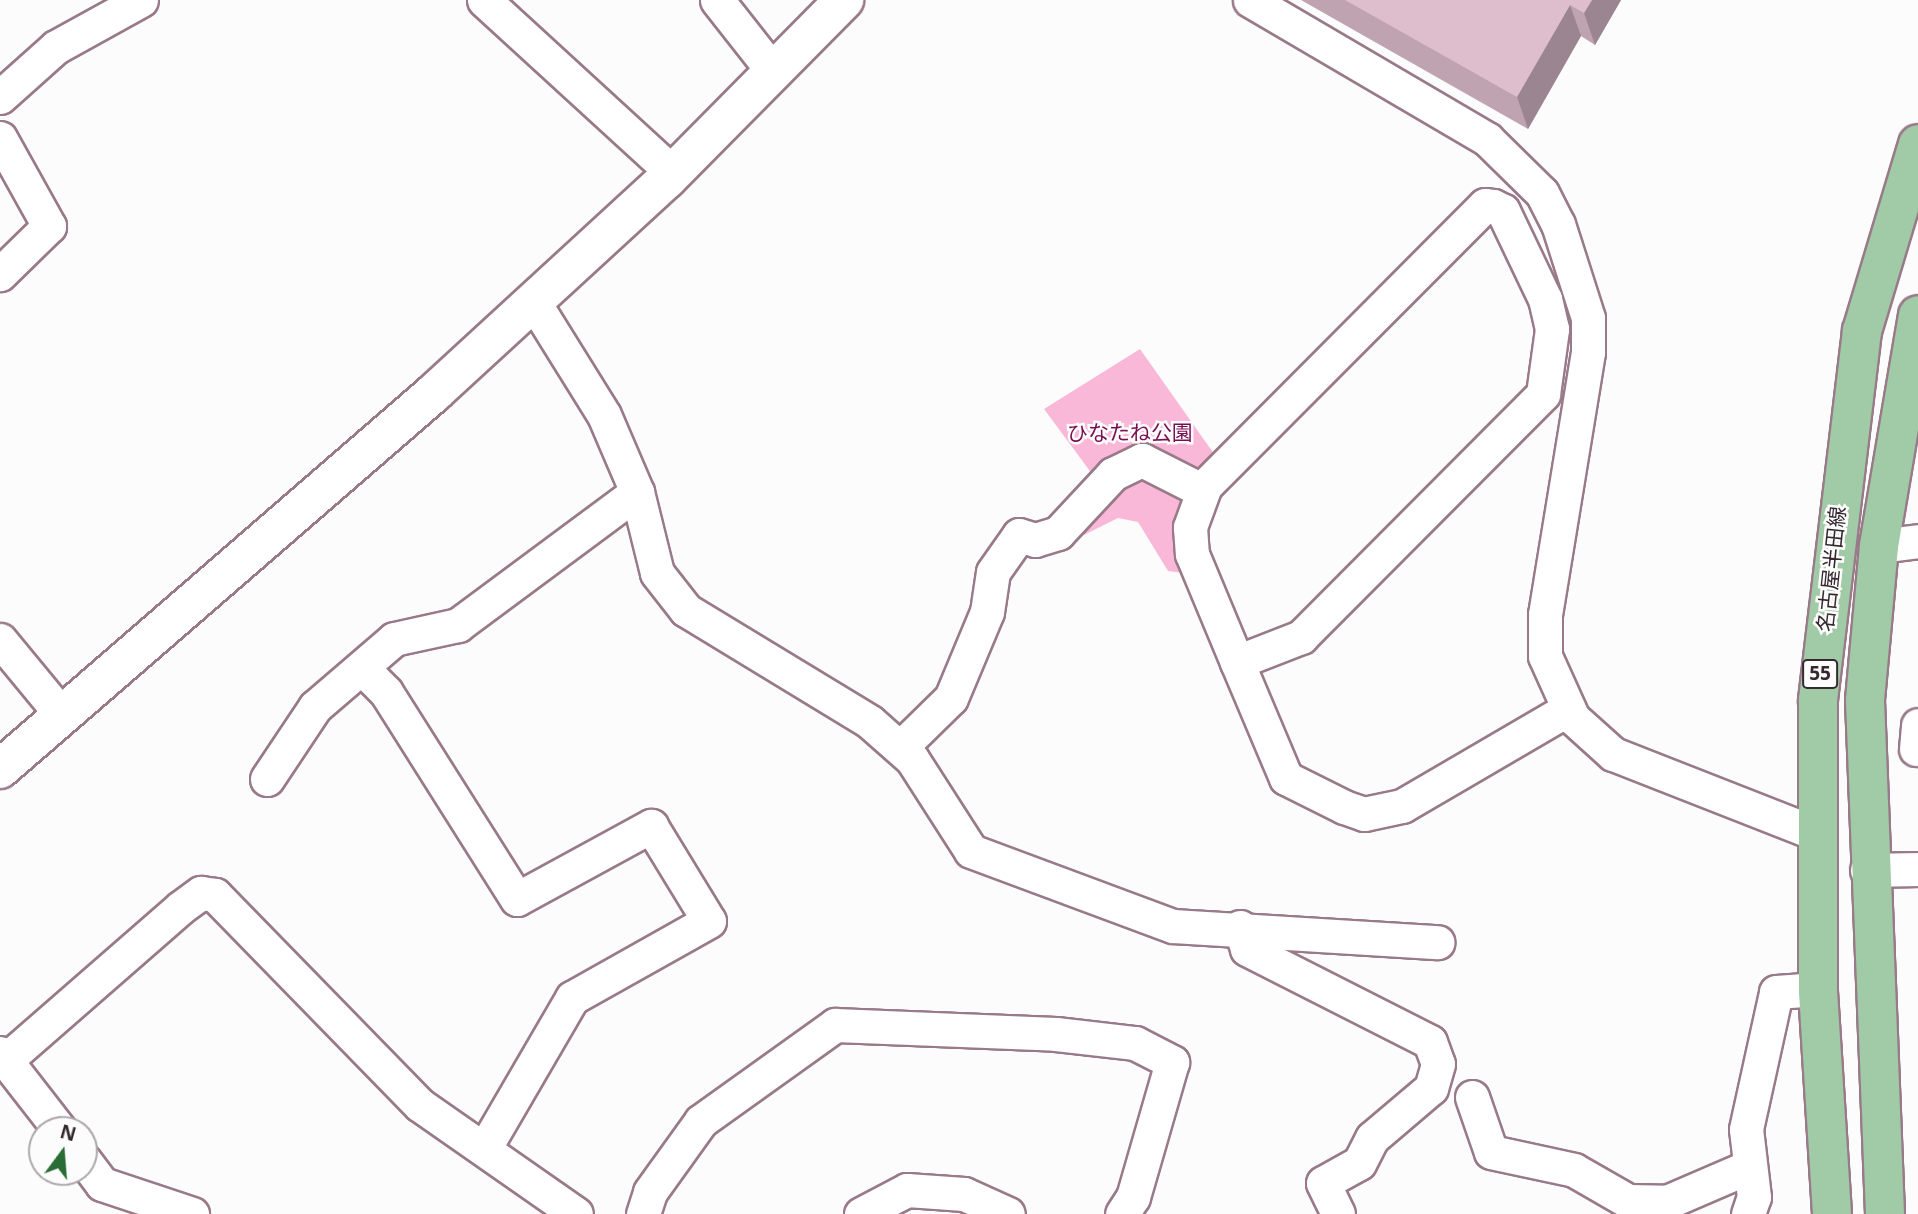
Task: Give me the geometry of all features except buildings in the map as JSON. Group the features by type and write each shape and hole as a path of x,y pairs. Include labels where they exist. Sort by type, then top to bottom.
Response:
{"main road":[{"name":"名古屋半田線","path":"1832,1214 1818,989 1818,700 1862,331 1918,144"},
{"name":"55","path":"1885,1214 1867,870 1865,700 1879,546 1918,315"}],"street":[{"path":"0,97 56,47 141,0"},
{"path":"484,0 673,173"},
{"path":"718,0 772,70"},
{"path":"0,769 533,301 673,173 844,0"},
{"path":"1250,0 1487,139 1542,193 1559,224 1576,266 1588,352 1545,614 1545,656 1568,709 1613,754 1817,834"},
{"path":"0,138 49,226 0,274"},
{"path":"1237,662 1301,637 1543,394 1552,329 1538,276 1503,211 1485,205 1203,491 1190,527 1192,554 1237,662 1286,778 1364,814 1402,806 1568,709"},
{"path":"533,301 604,415 637,492 657,573 686,610 870,722 900,748 971,851 1173,926 1240,927 1437,942"},
{"path":"900,748 951,698 987,612 993,572 1019,535 1035,540 1058,533 1114,474 1142,460 1203,491"},
{"path":"267,779 315,707 394,639 458,625 637,492"},
{"path":"1879,546 1918,541"},
{"path":"0,640 61,714"},
{"path":"362,668 386,692 517,899 651,826 709,921 572,998 486,1146"},
{"path":"1867,870 1918,869"},
{"path":"50,1116 3,1057 180,908 201,893 215,895 420,1105 486,1146 576,1214"},
{"path":"1240,927 1247,949 1430,1042 1438,1064 1431,1088 1372,1138 1359,1163 1323,1183 1338,1214"},
{"path":"1748,1214 1754,1197 1746,1168 1746,1129 1776,992 1818,989"},
{"path":"643,1214 650,1192 701,1121 835,1025 1056,1034 1135,1043 1172,1062 1133,1197 1122,1214"},
{"path":"1472,1097 1492,1152 1574,1170 1628,1201 1667,1202 1746,1168"},
{"path":"98,1179 102,1184 192,1214"},
{"path":"861,1214 907,1189 964,1194 1008,1214"}],"green space":[{"name":"ひなたね公園","path":"1140,349 1219,461 1184,573 1168,571 1138,522 1118,518 1068,543 1098,482 1044,409"}]}
